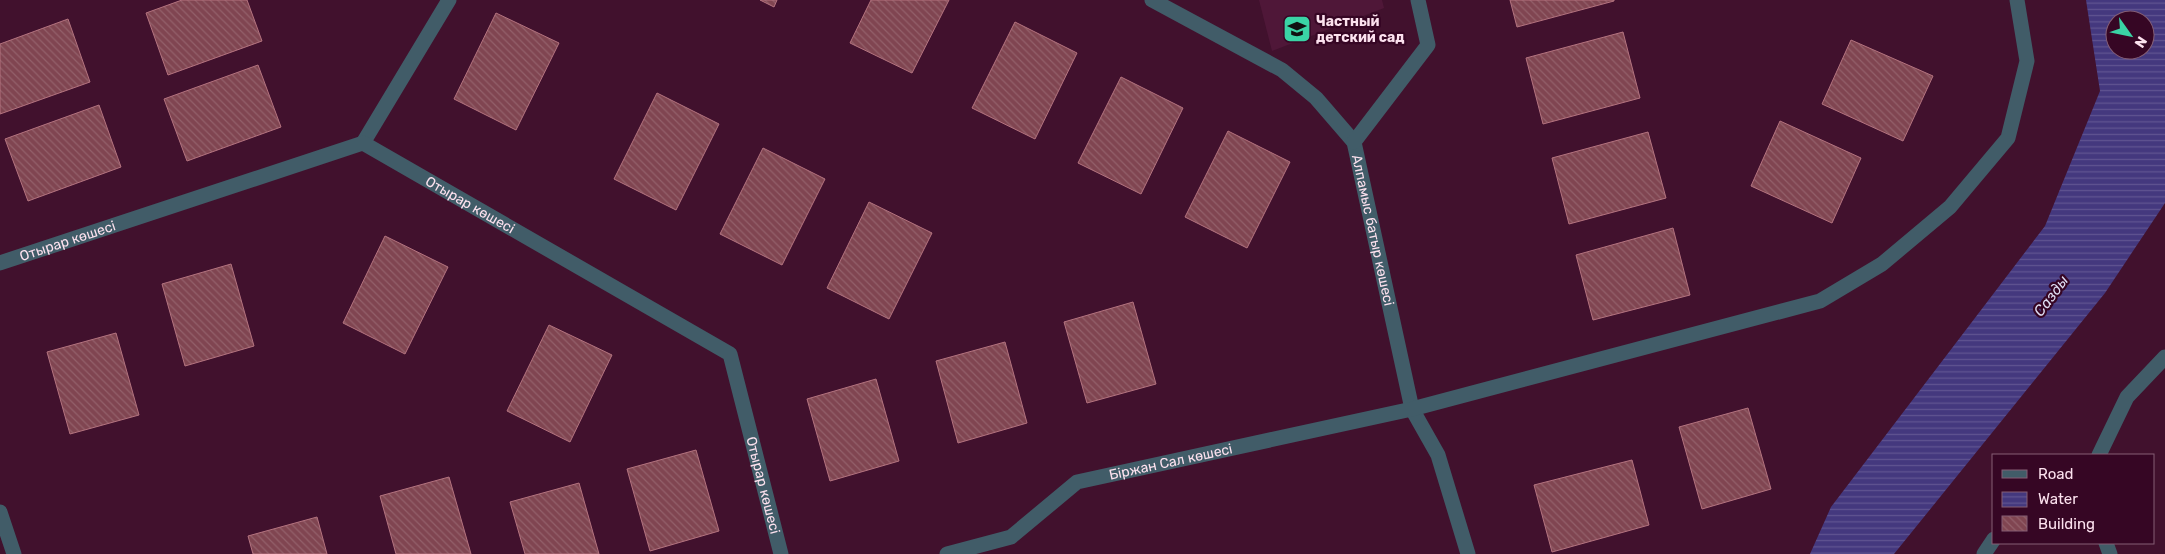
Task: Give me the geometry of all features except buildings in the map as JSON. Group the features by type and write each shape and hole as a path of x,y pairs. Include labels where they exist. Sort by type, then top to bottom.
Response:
{"street":[{"path":"363,143 449,0"},
{"name":"Алпамыс батыр көшесі","path":"1152,0 1282,70 1316,98 1354,142 1412,410 1438,454 1468,554"},
{"path":"1354,142 1428,45 1418,0"},
{"name":"Біржан Сал көшесі","path":"947,554 1011,537 1077,482 1412,410 1820,301 1882,264 1950,207 2008,138 2027,61 2017,0"},
{"name":"Отырар көшесі","path":"0,263 363,143 730,354 781,554"},
{"path":"2099,454 2127,397 2165,356"},
{"path":"0,512 14,554"},
{"path":"1984,554 1992,542"}],"shaded area":[{"name":"Частный детский сад","path":"1259,0 1382,0 1384,8 1272,51"}],"water":[{"name":"Сазды","path":"2086,0 2165,0 2165,203 2105,293 1894,554 1810,554 1831,507 2045,226 2100,91"}],"place":[{"name":"Частный детский сад","path":"1297,29"}]}
